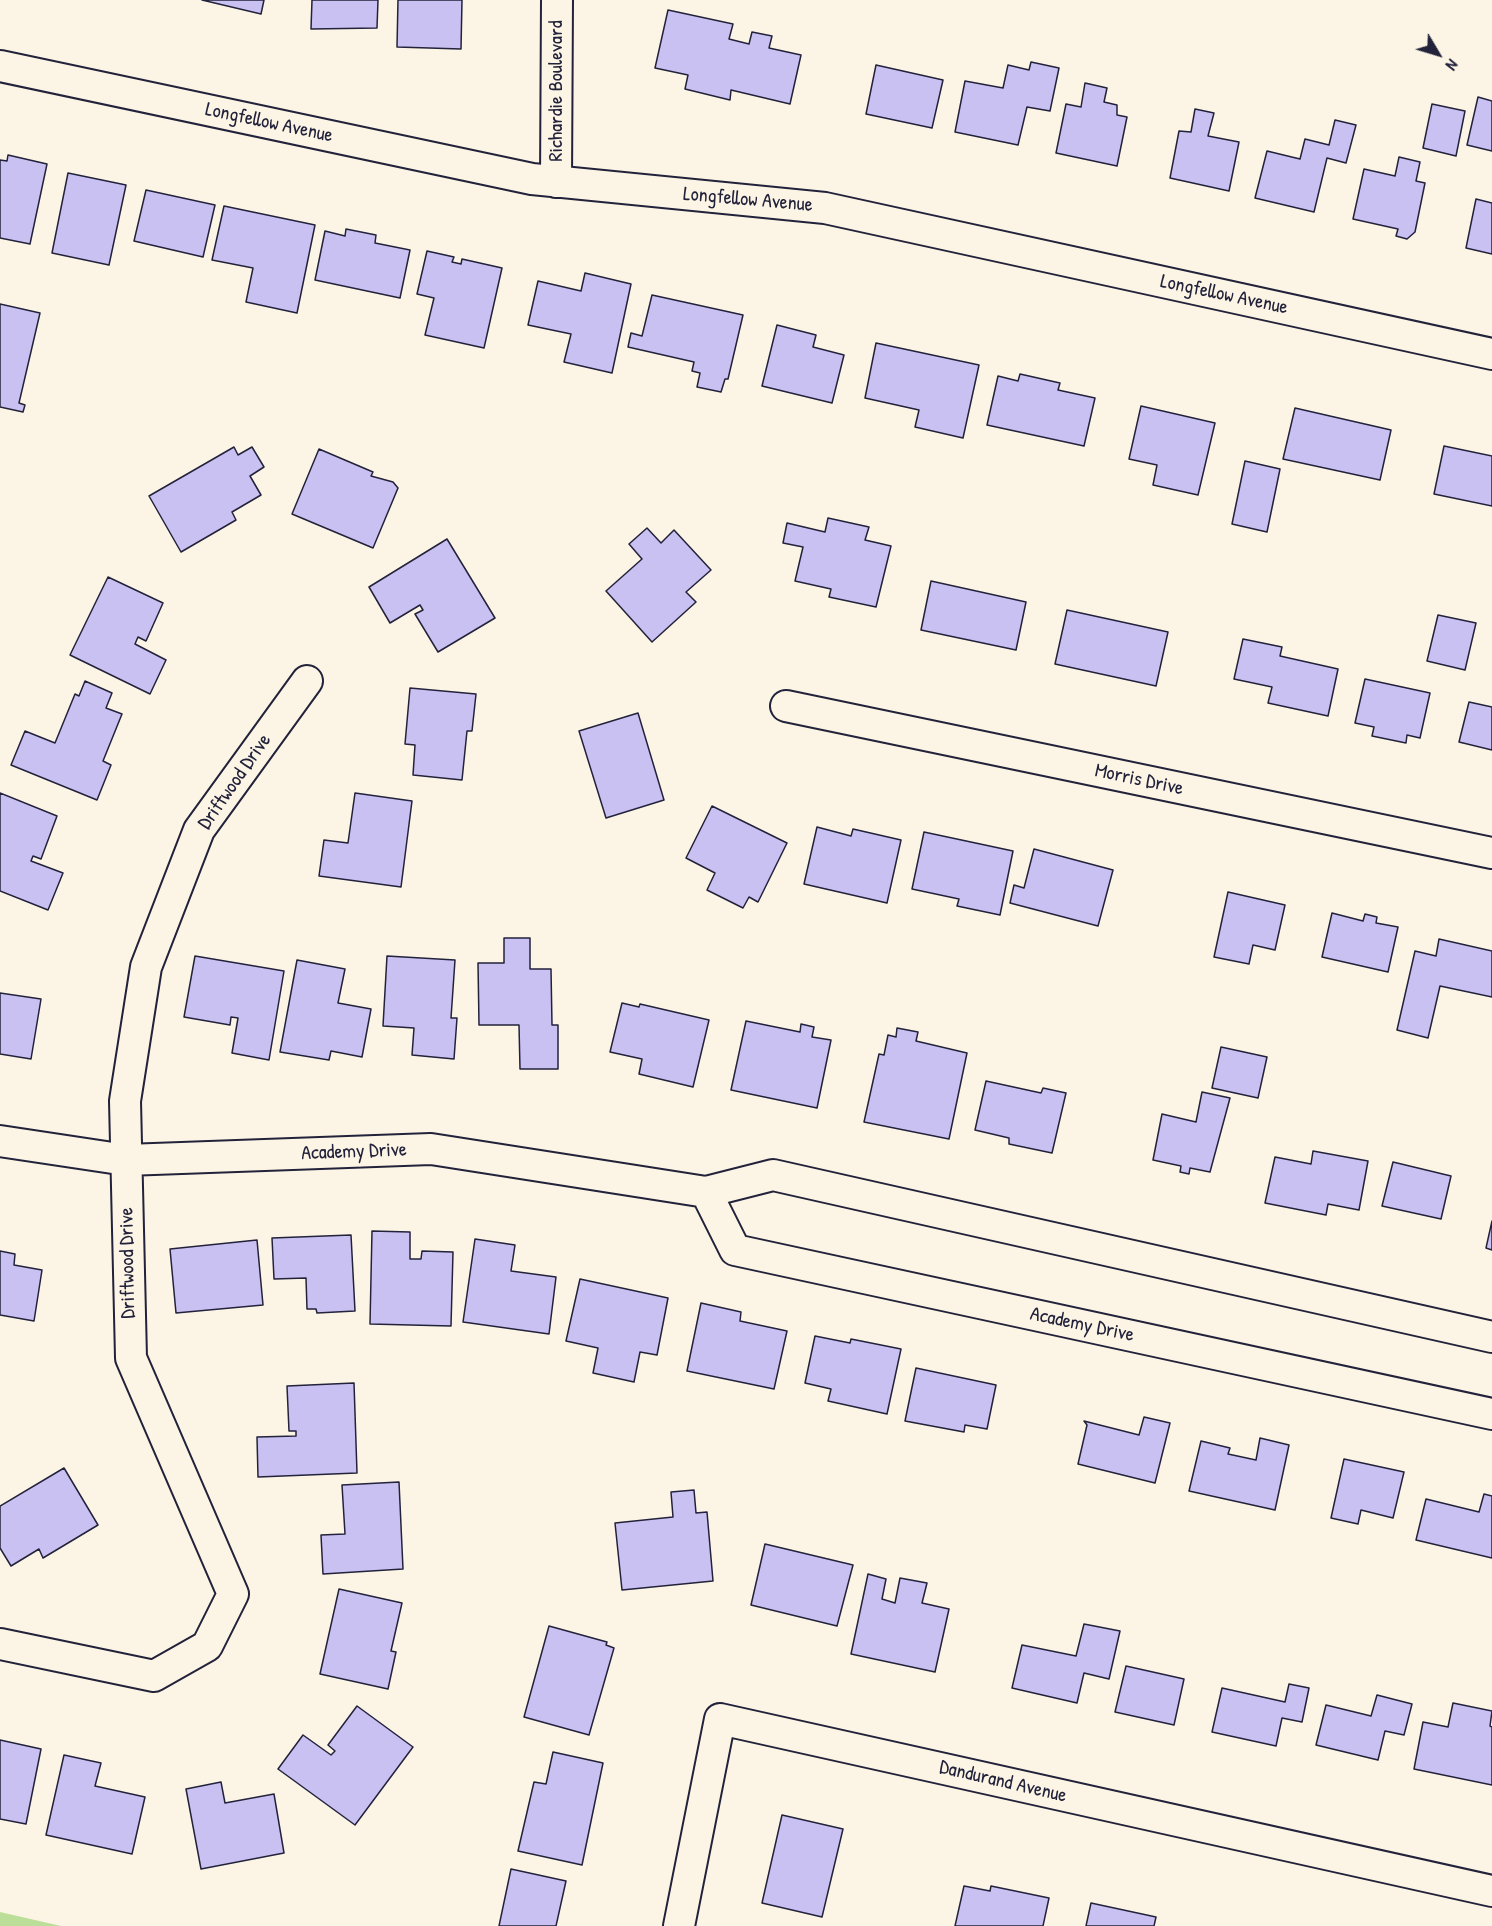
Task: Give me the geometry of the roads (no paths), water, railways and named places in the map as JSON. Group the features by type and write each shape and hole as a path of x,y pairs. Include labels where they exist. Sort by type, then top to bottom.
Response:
{"street":[{"name":"Richardie Boulevard","path":"556,182 557,0"},
{"name":"Longfellow Avenue","path":"0,66 556,182 825,208 1492,354"},
{"name":"Driftwood Drive","path":"0,1644 154,1677 207,1646 233,1594 130,1358 125,1101 146,967 199,831 307,681"},
{"name":"Morris Drive","path":"786,706 1492,853"},
{"name":"Academy Drive","path":"0,1141 126,1160 431,1149 706,1192 773,1175 1492,1337"},
{"name":"Academy Drive","path":"706,1192 735,1250 1492,1414"},
{"name":"Dandurand Avenue","path":"679,1926 720,1719 1492,1891"}]}
